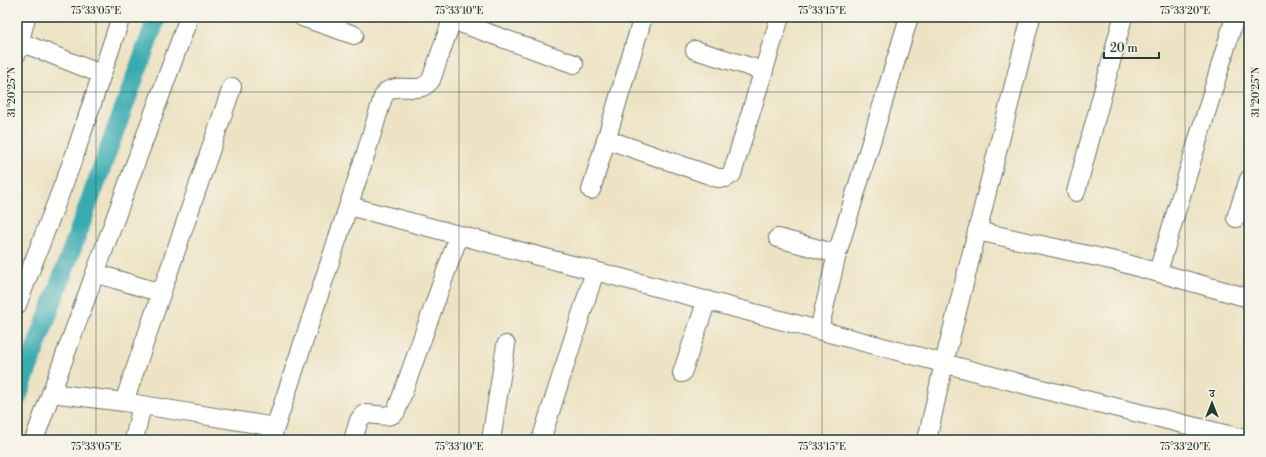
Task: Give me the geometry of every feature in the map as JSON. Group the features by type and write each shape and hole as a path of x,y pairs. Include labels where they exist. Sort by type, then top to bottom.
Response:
{"street":[{"path":"26,17 18,48 101,74"},
{"path":"17,305 21,284 74,157 121,17"},
{"path":"34,440 189,17"},
{"path":"302,17 354,34"},
{"path":"591,190 643,17"},
{"path":"606,139 718,178 726,178 732,174 780,17"},
{"path":"819,330 837,254 908,17"},
{"path":"927,440 944,363 1031,17"},
{"path":"1076,192 1123,17"},
{"path":"1158,272 1235,17"},
{"path":"51,393 142,405 273,433 349,206 383,97 387,91 395,88 420,88 426,86 431,80 452,18 574,64"},
{"path":"695,50 764,71"},
{"path":"124,402 232,87"},
{"path":"1236,218 1249,179"},
{"path":"349,206 1049,391 1249,440"},
{"path":"977,231 1120,262 1249,298"},
{"path":"353,440 359,420 364,414 372,413 392,416 396,412 459,235"},
{"path":"778,238 837,254"},
{"path":"541,440 595,271"},
{"path":"95,273 161,293"},
{"path":"682,373 707,300"},
{"path":"491,440 506,345"},
{"path":"134,440 142,405"}],"waterway":[{"path":"17,399 157,17"}]}
